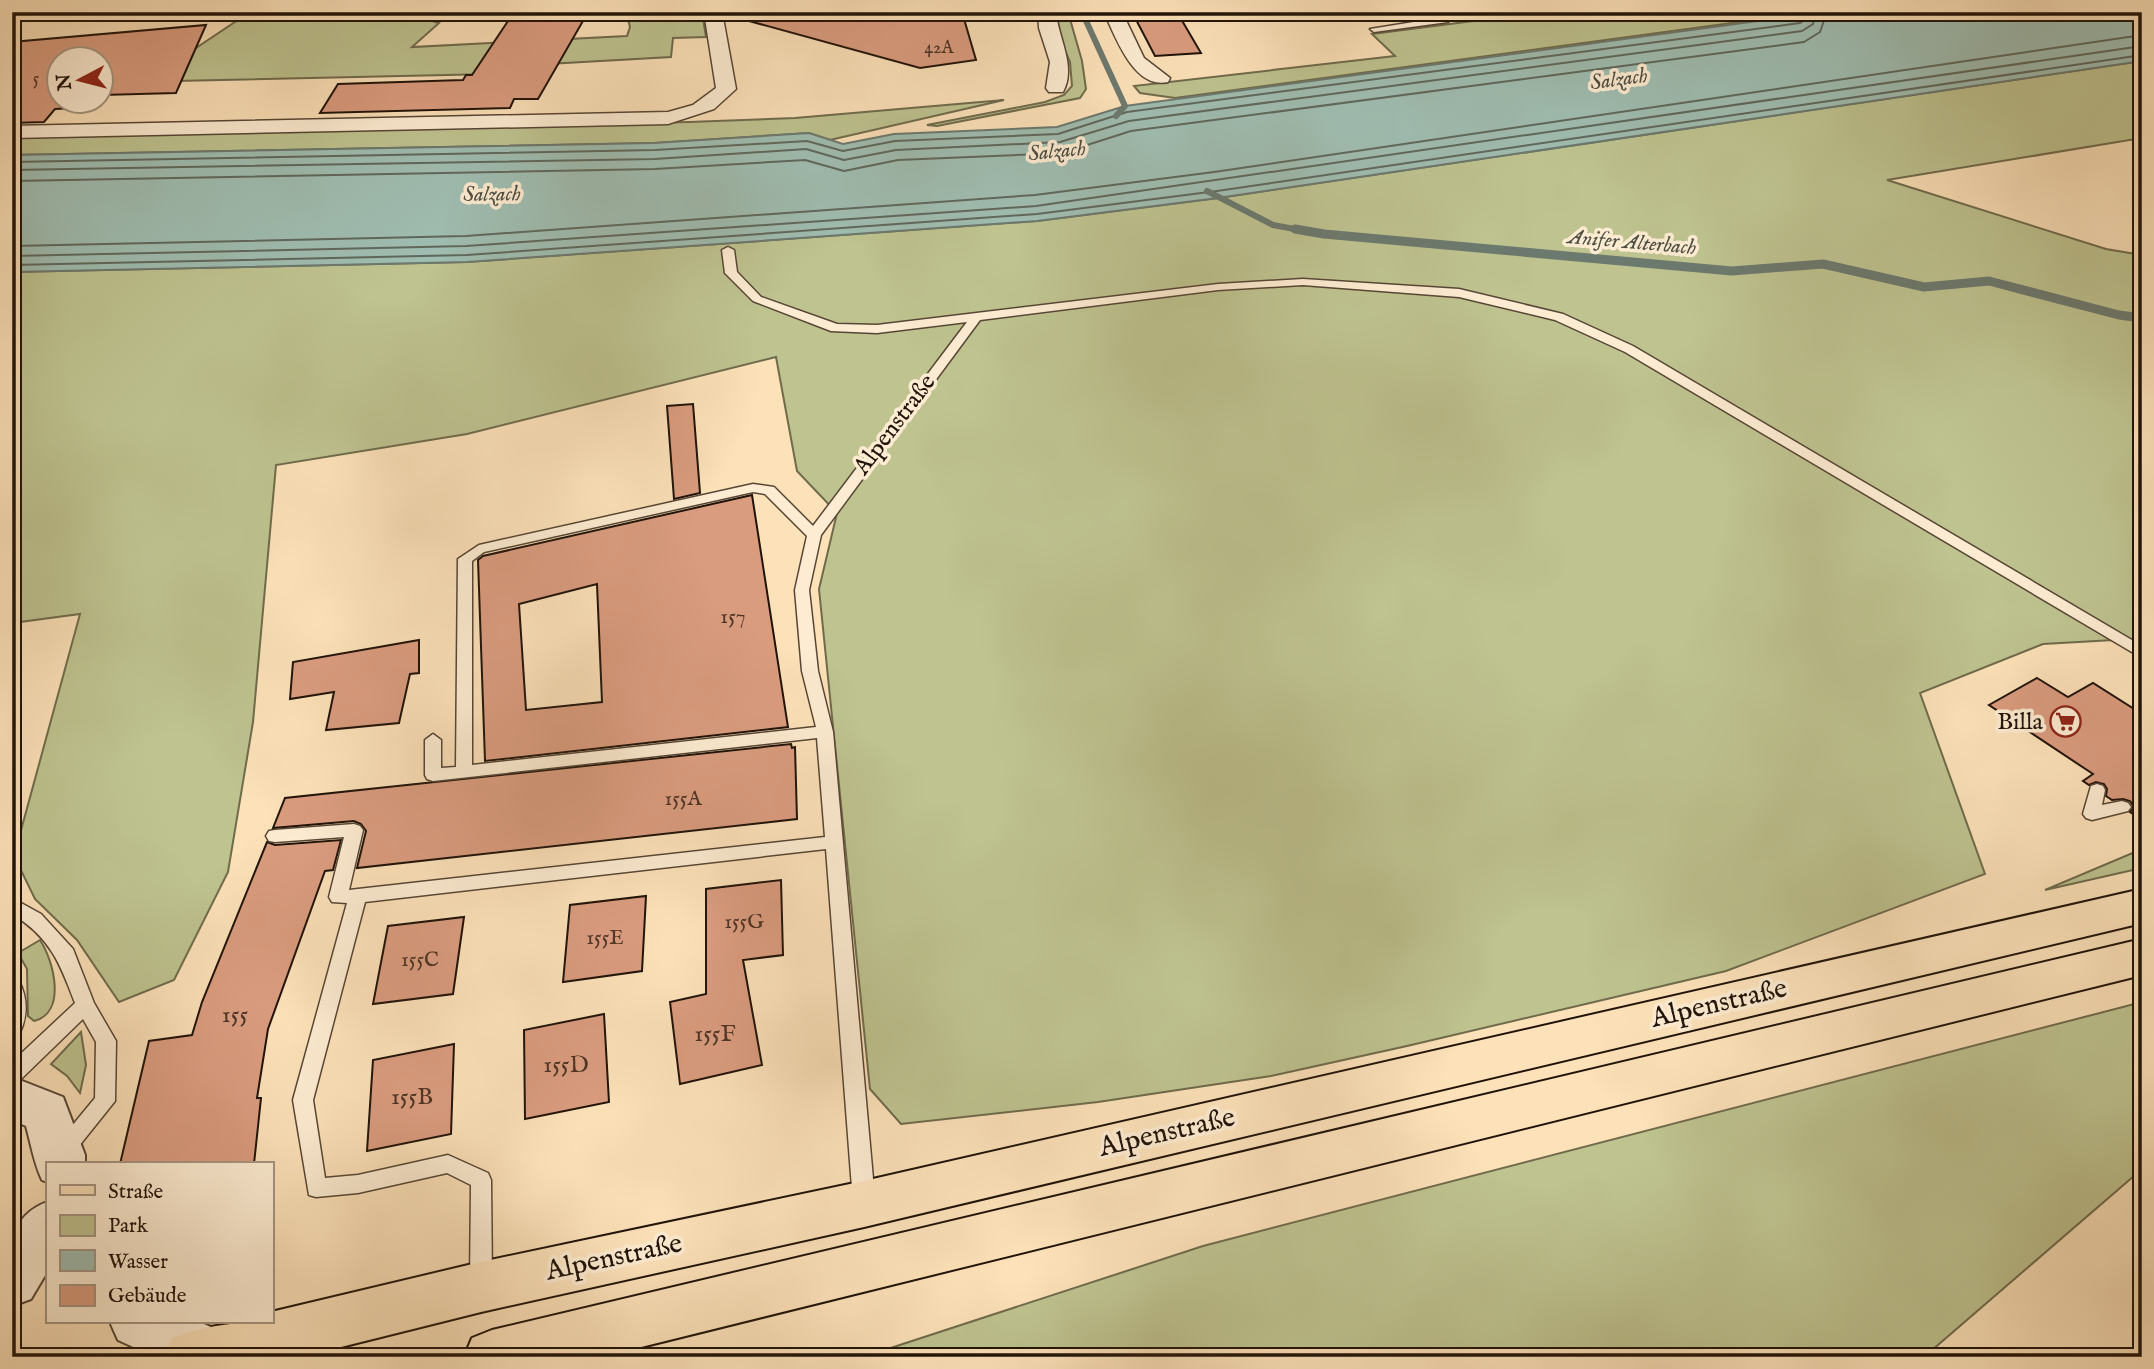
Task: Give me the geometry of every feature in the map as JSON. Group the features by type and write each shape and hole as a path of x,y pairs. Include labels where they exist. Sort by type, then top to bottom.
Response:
{"main road":[{"name":"Alpenstraße","path":"200,1355 481,1287 864,1204 2142,906"},
{"name":"Alpenstraße","path":"492,1357 2142,957"}],"street":[{"path":"12,132 668,118 698,111 716,101 726,89 713,12"},
{"path":"1047,12 1048,28 1059,62 1056,88"},
{"path":"1113,12 1136,61 1161,78"},
{"path":"12,1098 46,1112 60,1159"},
{"path":"12,1281 46,1228"},
{"path":"140,1324 200,1355"}],"lane":[{"path":"1374,29 1448,19 1453,12"},
{"path":"728,250 731,273 757,299 835,328 877,329 1218,287 1303,282 1459,293 1559,317 1629,349 2142,653"},
{"name":"Alpenstraße","path":"814,535 977,316"},
{"path":"464,772 465,559 479,550 753,488 769,490 814,535 802,590 810,671 825,733 864,1204"},
{"path":"433,740 433,775 825,733"},
{"path":"2097,790 2092,814 2122,807"},
{"path":"275,836 354,830 338,897 834,842"},
{"path":"358,895 303,1100 316,1188 358,1184 448,1164 481,1180 481,1287"},
{"path":"12,905 35,919 65,954 85,1006 106,1041 105,1101 60,1159"},
{"path":"12,986 18,1009 12,1029"},
{"path":"12,1075 85,1006"}],"green space":[{"path":"250,12 415,12 415,16 439,23 412,47 627,36 630,27 626,12 702,12 706,37 673,38 671,57 494,67 491,74 175,81 175,62"},
{"path":"1054,12 1068,12 1082,61 1086,89 1080,98 937,126 927,125 1045,102 1064,95 1072,86 1070,62 1057,32"},
{"path":"1544,12 1813,12 1175,98 1140,93 1134,86 1395,56 1372,34"},
{"path":"2142,61 2142,138 1887,180 2106,249 2142,255 2142,656 2114,640 2043,644 1920,693 1985,874 1726,971 1271,1076 1098,1102 901,1124 870,1089 819,589 837,513 797,471 776,357 467,434 276,465 253,722 228,872 174,980 119,1002 77,940 35,899 14,856 80,614 12,623 12,272 467,262 1037,221 1218,198"},
{"path":"1004,100 830,140 809,133 654,143 12,155 12,137 689,122 795,118"},
{"path":"2142,849 2142,868 2045,890"},
{"path":"40,940 50,960 55,985 51,1008 44,1016 34,1021 28,1016 27,969 18,953"},
{"path":"2142,1002 2142,1169 1924,1357 863,1357 1203,1246"},
{"path":"81,1032 86,1065 80,1093 67,1076 51,1064"}],"water":[{"name":"Salzach","path":"1825,12 2142,12 2142,61 1218,198 1037,221 467,262 12,272 12,155 654,143 809,133 843,144 894,134 1057,127 1125,106"}],"building":[{"path":"514,12 587,14 538,99 514,99 510,108 320,113 338,84 463,80 466,75 472,75"},
{"path":"750,12 962,12 976,60 920,68 749,21"},
{"path":"1132,12 1177,12 1201,53 1155,56"},
{"path":"206,25 176,93 116,95 116,46 46,46 46,116 49,116 44,122 12,123 12,42"},
{"path":"693,404 700,493 674,499 667,406"},
{"path":"752,495 788,727 485,761 478,560 483,556","holes":["597,584 602,702 526,710 519,604"]},
{"path":"419,640 419,673 410,674 399,723 326,730 334,692 290,699 293,662"},
{"path":"2037,678 2068,697 2093,683 2142,714 2142,820 2130,812 2134,807 2130,801 2112,800 2106,796 2107,789 2104,784 2096,782 2089,785 2083,781 2093,774 1989,705"},
{"path":"791,744 792,748 795,747 797,819 357,868 366,831 361,824 354,821 273,828 285,798"},
{"path":"341,840 333,870 325,871 268,1029 257,1098 261,1098 254,1162 120,1162 149,1041 192,1035 202,1002 267,842 275,845"},
{"path":"781,880 783,955 743,960 762,1065 680,1084 670,1002 706,994 706,889"},
{"path":"646,896 642,971 563,982 570,905"},
{"path":"464,917 453,994 373,1004 388,926"},
{"path":"604,1014 609,1102 525,1119 524,1030"},
{"path":"454,1044 451,1134 367,1151 373,1060"}],"waterway":[{"path":"1082,12 1125,106 1116,116"},
{"name":"Anifer Alterbach","path":"1207,191 1273,225 1305,231"},
{"name":"Anifer Alterbach","path":"1295,229 1324,234 1732,271 1823,264 1924,287 1989,281 2119,315 2142,318"}],"place":[{"name":"Billa","path":"2066,722"}]}
